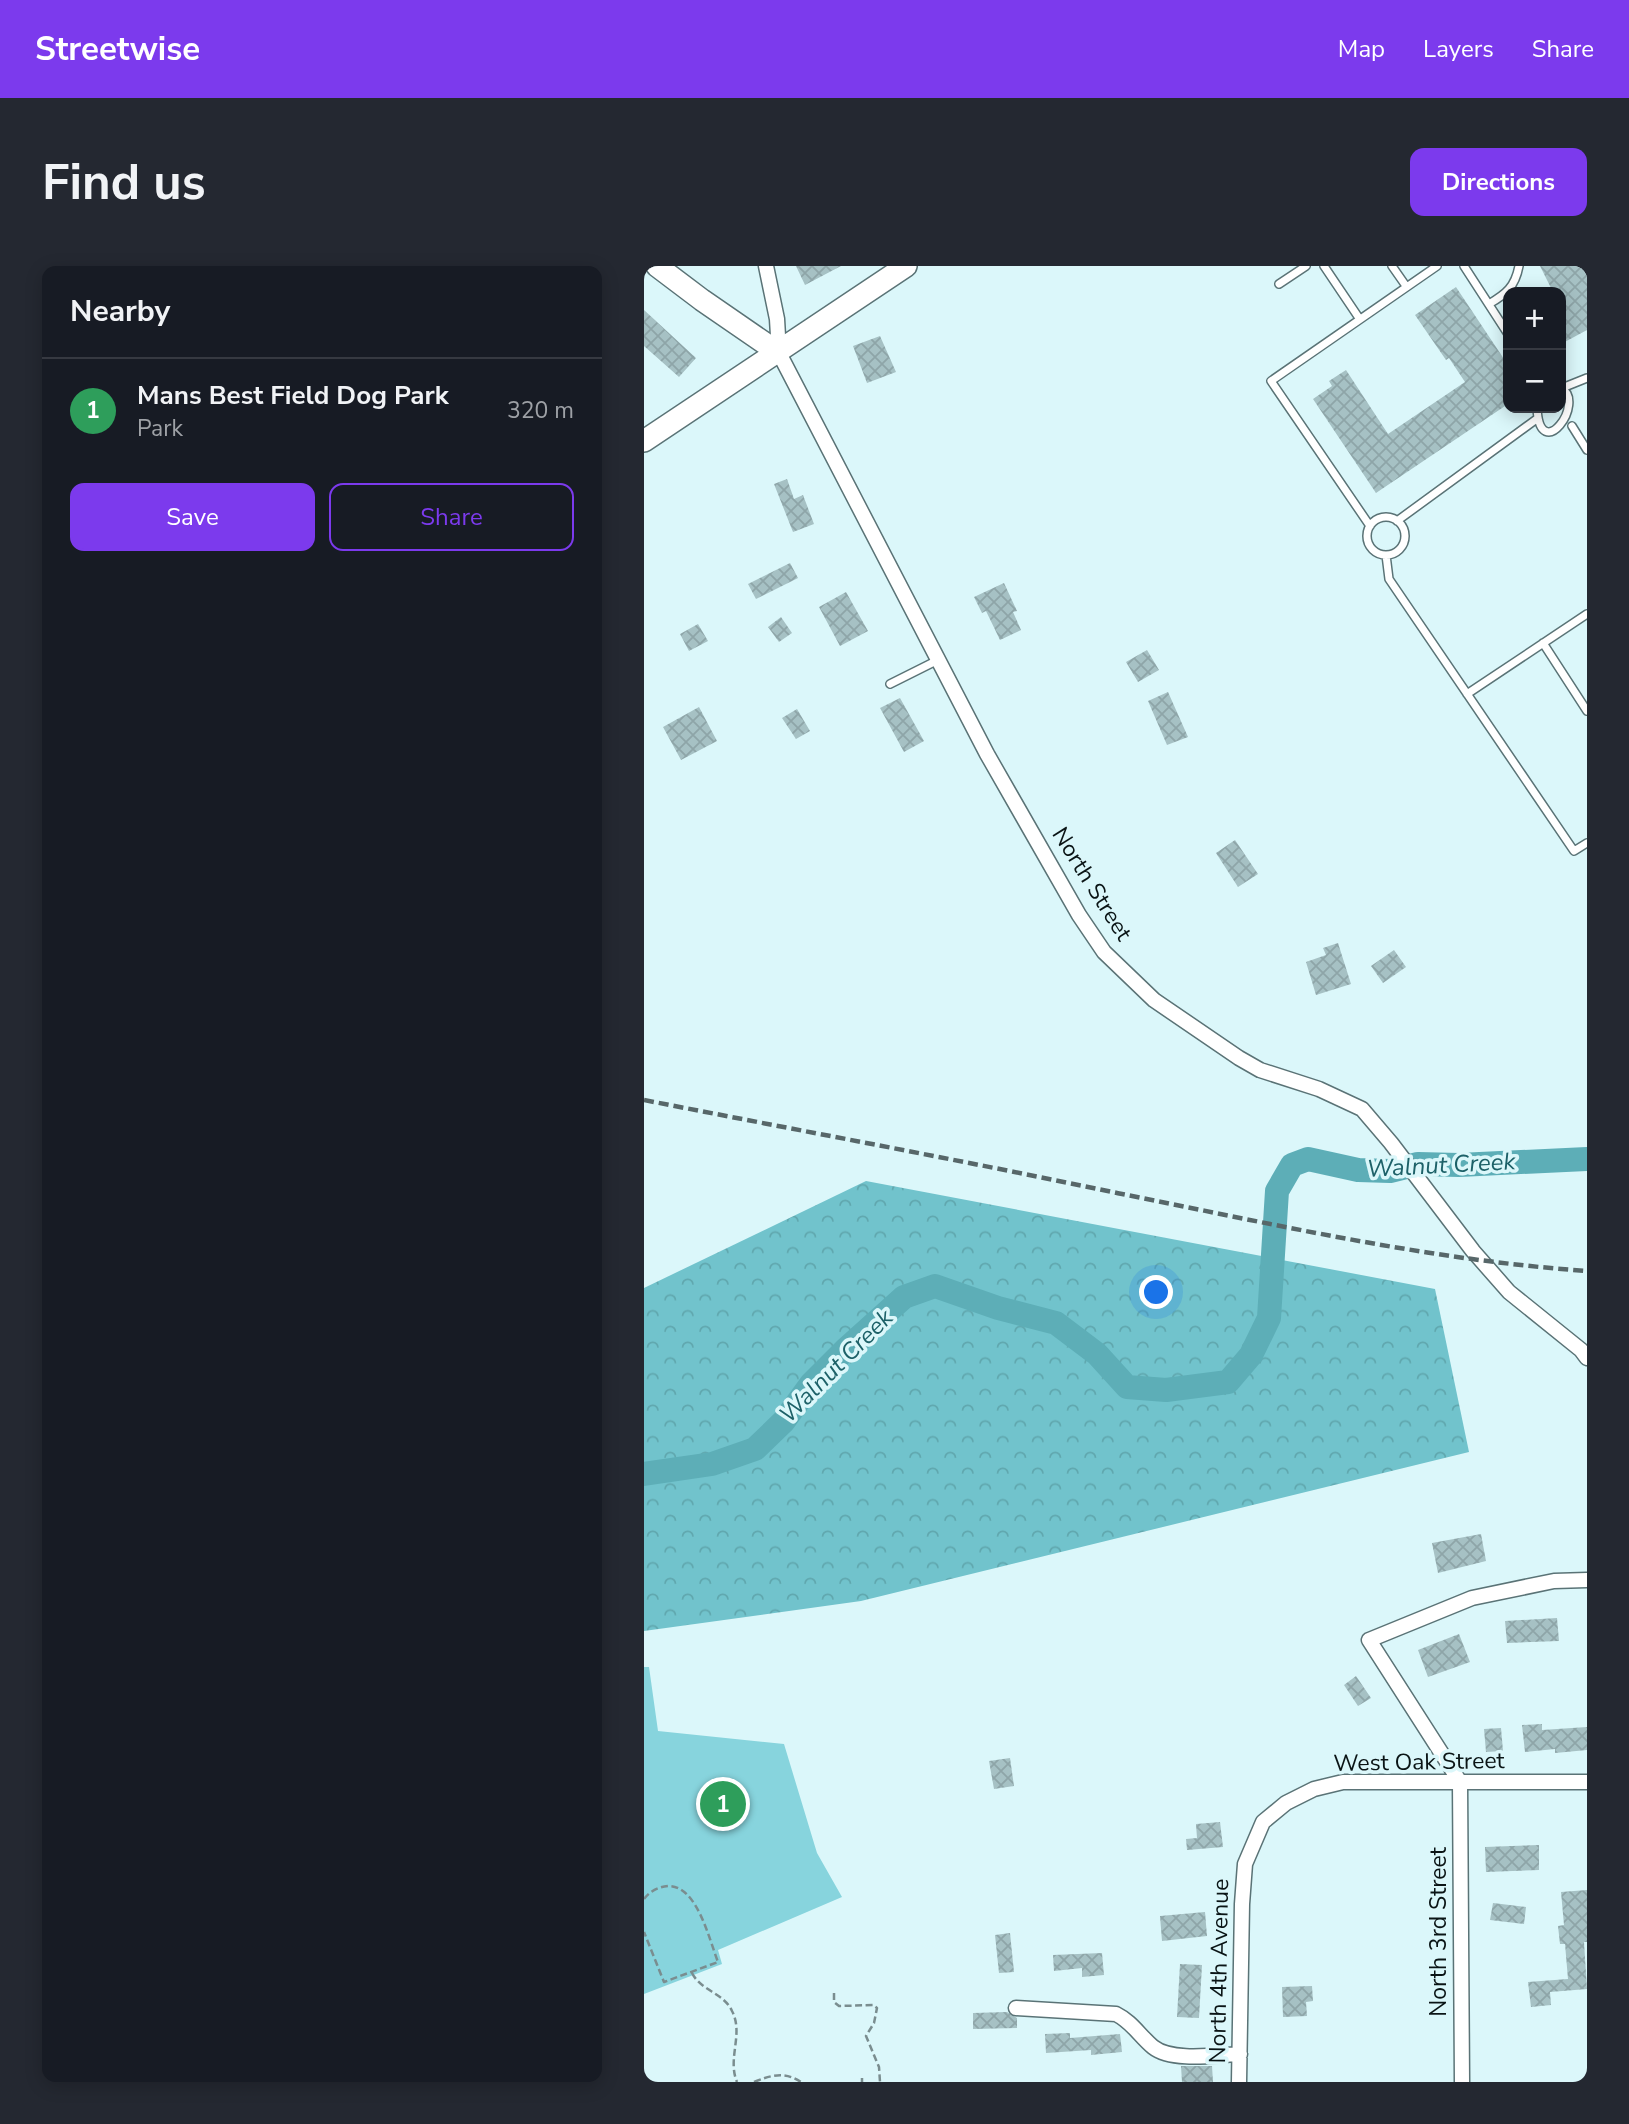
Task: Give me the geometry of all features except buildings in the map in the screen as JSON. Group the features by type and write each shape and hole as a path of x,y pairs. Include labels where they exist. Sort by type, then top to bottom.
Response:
{"street":[{"path":"657,266 779,353"},
{"name":"North Street","path":"766,266 777,319 779,353 994,766 1079,915 1104,952 1154,1000 1239,1058 1261,1070 1336,1096 1362,1109 1450,1222 1509,1292 1581,1350 1587,1358"},
{"path":"644,441 906,266"},
{"path":"1460,1782 1369,1640 1472,1598 1554,1581 1587,1580"},
{"name":"West Oak Street","path":"1263,1822 1286,1802 1314,1789 1343,1782 1587,1782"},
{"name":"North 3rd Street","path":"1460,1782 1462,2082"},
{"name":"North 4th Avenue","path":"1239,2082 1245,1864 1263,1822"},
{"path":"1016,2008 1116,2014 1129,2021 1156,2049 1181,2056 1240,2054"}],"lane":[{"path":"1279,284 1306,266"},
{"path":"1324,266 1359,318"},
{"path":"1392,266 1406,286"},
{"path":"1370,526 1271,381 1437,266"},
{"path":"1464,266 1503,326"},
{"path":"1489,304 1507,294 1517,280 1519,266"},
{"path":"1566,386 1587,377"},
{"path":"1566,390 1578,400"},
{"path":"1537,413 1545,427 1552,430 1559,431 1574,424 1587,450"},
{"path":"1397,520 1538,418"},
{"path":"1385,517 1397,520 1405,531 1404,543 1397,552 1386,555 1375,552 1368,543 1370,526 1374,521 1385,517"},
{"path":"1386,555 1389,579 1574,851 1587,842"},
{"path":"1467,694 1587,614"},
{"path":"1543,643 1587,711"},
{"path":"890,684 938,659"}],"path":[{"path":"644,1899 652,1891 666,1886 680,1888 694,1901 718,1962 664,1982 644,1932"},
{"path":"691,1972 700,1985 725,2001 732,2011 737,2032 732,2067 737,2082"},
{"path":"834,1993 834,2002 839,2007 873,2005 877,2008 874,2023 866,2036 879,2067 880,2082"},
{"path":"754,2082 776,2074 801,2082"}],"green space":[{"path":"866,1181 1435,1289 1469,1452 861,1601 644,1631 644,1288"}],"shaded area":[{"path":"644,1667 649,1667 658,1731 784,1744 817,1853 842,1897 718,1950 722,1964 644,1994"}],"waterway":[{"name":"Walnut Creek","path":"644,1474 712,1464 755,1449 784,1421 811,1384 845,1350 904,1297 935,1286 998,1308 1056,1323 1097,1354 1127,1387 1166,1390 1228,1382 1251,1355 1269,1318 1277,1191 1292,1165 1308,1159 1358,1170 1390,1171 1418,1164 1459,1165 1587,1159"}],"railway":[{"path":"644,1100 1351,1240 1468,1259 1587,1271"}],"place":[{"name":"Mans Best Field Dog Park","path":"723,1804"}]}
